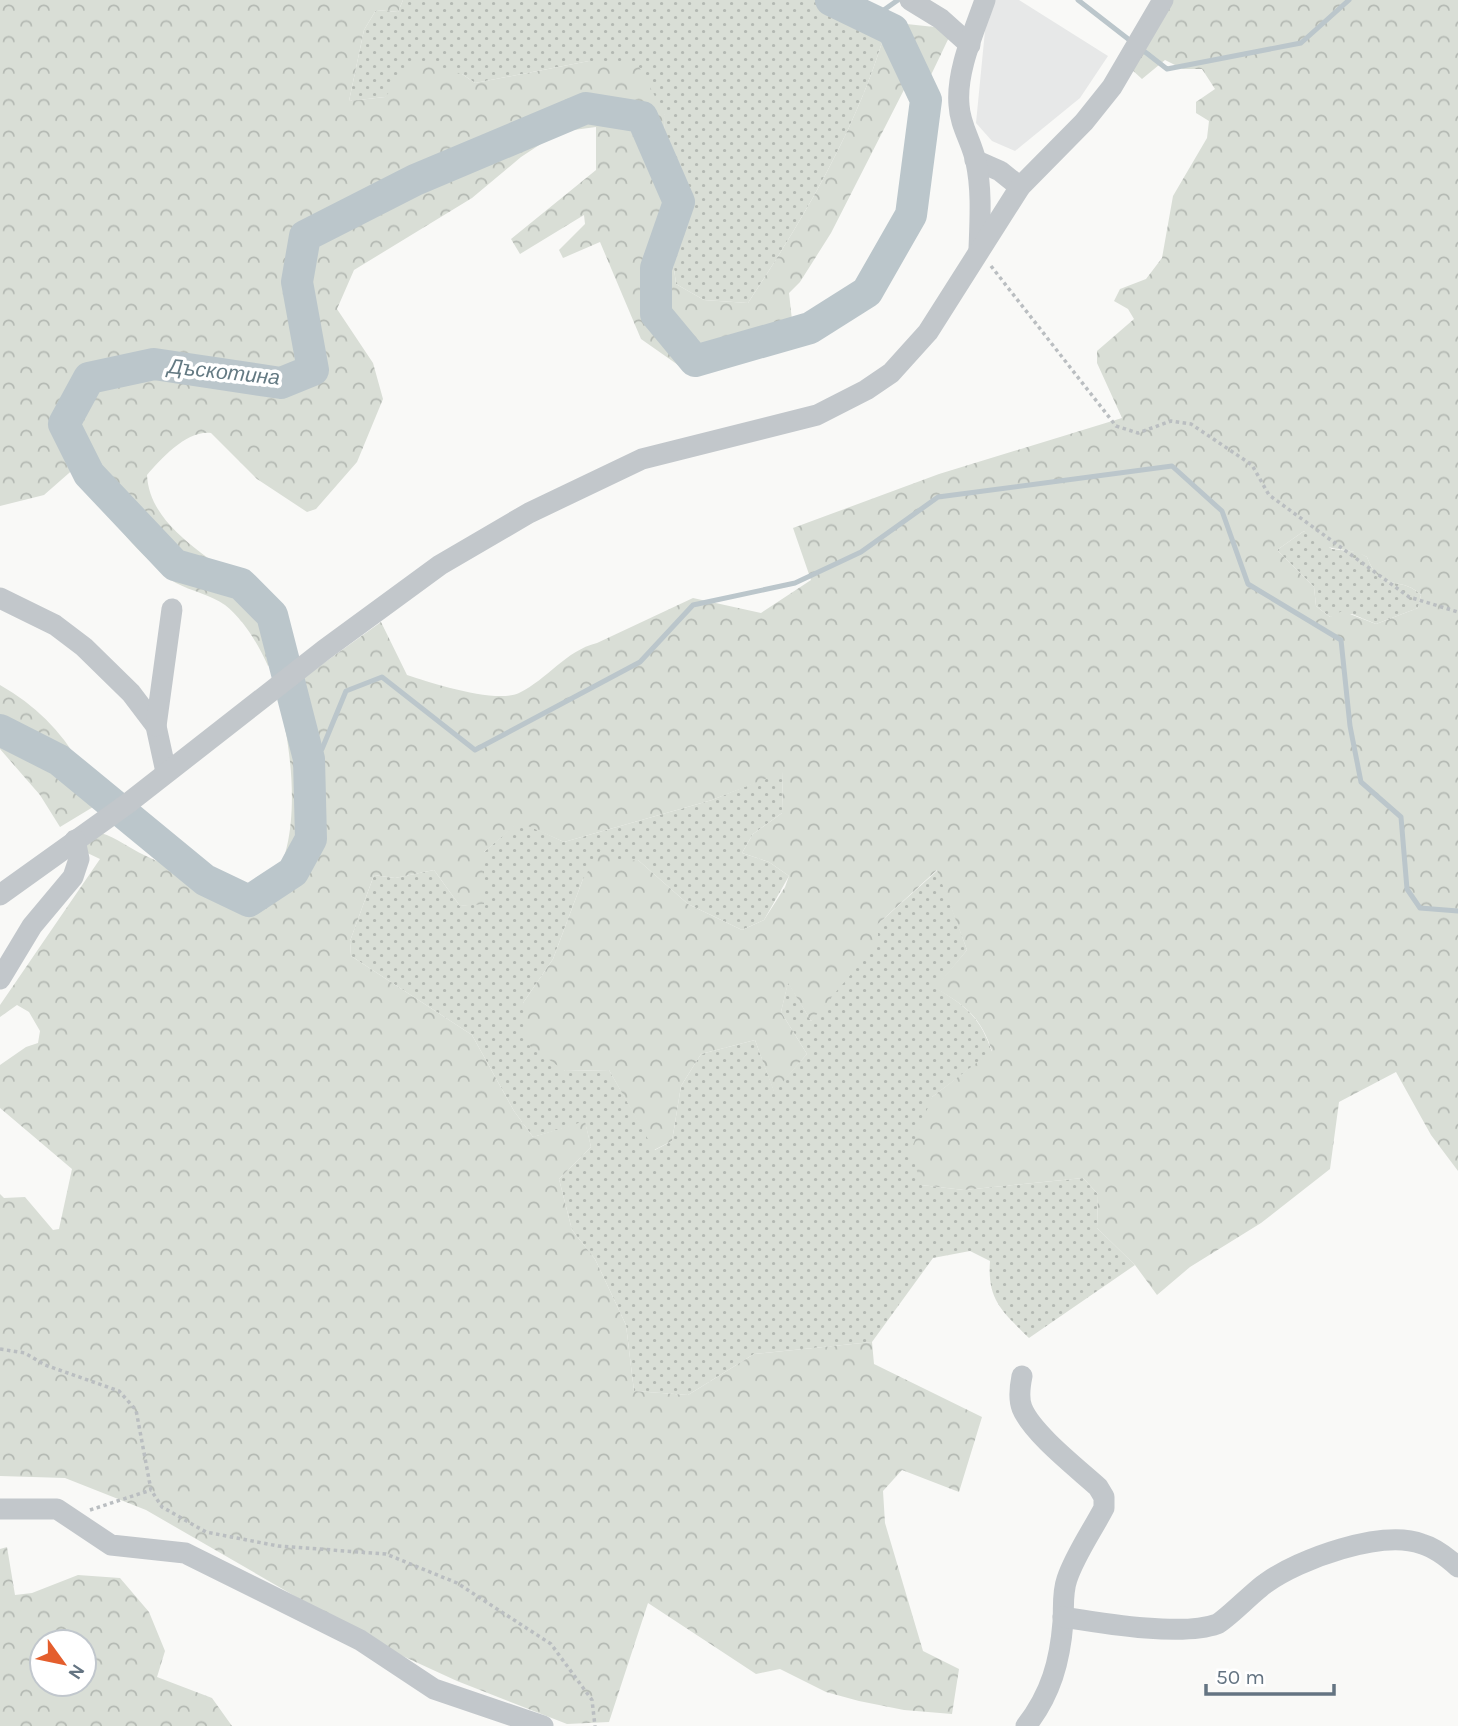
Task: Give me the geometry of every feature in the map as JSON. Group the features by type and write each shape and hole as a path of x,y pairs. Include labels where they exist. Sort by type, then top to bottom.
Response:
{"street":[{"path":"910,0 941,19 970,45"},
{"path":"979,251 981,207 975,160 963,130 958,103 970,45 985,0"},
{"path":"0,895 127,804 294,673 440,565 529,513 642,459 817,415 866,390 910,356 1020,187 1084,122 1112,87 1163,0"},
{"path":"975,160 1000,171 1020,187"},
{"path":"0,598 55,625 84,647 131,693 156,726"},
{"path":"166,772 156,726 172,609"},
{"path":"0,979 32,926 73,877 83,835"},
{"path":"1022,1376 1022,1409 1039,1431 1098,1487 1104,1497 1104,1508 1067,1578 1063,1597 1061,1645 1051,1684 1026,1726"},
{"path":"0,1509 57,1508 111,1545 185,1553 360,1640 435,1689 543,1726"},
{"path":"1063,1617 1119,1626 1173,1628 1217,1624 1268,1581 1326,1551 1401,1540 1423,1544 1458,1567"}],"path":[{"path":"979,251 1116,426 1138,433 1171,421 1191,424 1252,465 1269,495 1409,597 1458,612"},
{"path":"0,1349 25,1353 46,1365 119,1391 136,1410 151,1490 162,1507 206,1532 278,1546 386,1555 457,1583 551,1644 592,1700 595,1726"},
{"path":"69,1517 151,1490"}],"shaded area":[{"path":"988,0 1019,0 1108,56 1080,98 1015,151 992,141 976,123"}],"green space":[{"path":"0,0 403,0 398,12 376,10 364,30 349,101 385,97 416,60 462,74 475,83 589,61 638,65 665,115 664,189 676,284 704,300 748,303 829,168 862,97 888,22 953,29 931,75 911,76 831,233 800,282 789,293 793,329 779,346 688,372 641,339 600,242 563,258 559,250 585,224 584,215 520,254 511,239 596,170 596,127 559,132 521,157 472,198 354,270 337,309 373,363 383,399 357,462 316,509 307,512 257,479 211,433 202,433 184,440 147,475 154,502 170,525 191,545 264,601 282,622 292,646 268,666 250,633 232,611 214,598 173,581 128,539 103,499 94,469 93,452 44,495 0,506"},
{"path":"403,0 851,0 888,22 862,97 829,168 748,303 704,300 676,284 664,189 665,115 589,61 475,83 462,74 385,97 349,101 364,30 376,10 398,12"},
{"path":"1152,0 1458,0 1458,1171 1431,1135 1396,1072 1339,1102 1330,1169 1261,1223 1190,1267 1157,1295 1135,1265 1097,1228 1098,1194 1083,1178 964,1190 921,1185 911,1150 932,1097 992,1051 971,1013 935,988 967,950 937,870 878,924 878,943 811,1021 788,983 781,1012 807,1054 774,1092 755,1040 701,1054 681,1086 672,1141 654,1150 609,1070 565,1071 527,1044 523,1003 553,959 583,879 602,849 617,862 638,860 688,904 742,930 764,920 789,876 769,862 742,853 753,834 782,813 783,772 712,800 564,842 519,822 484,852 484,904 460,906 434,870 395,878 374,875 350,941 351,956 472,1035 514,1111 533,1137 585,1121 591,1147 559,1179 572,1230 595,1259 626,1325 634,1391 688,1395 754,1354 872,1342 874,1364 982,1417 959,1492 902,1470 883,1491 885,1523 923,1651 959,1669 952,1714 904,1710 859,1701 826,1692 780,1669 756,1674 648,1603 609,1722 567,1724 457,1681 383,1647 146,1510 65,1478 0,1476 0,1194 4,1198 25,1197 53,1230 59,1229 72,1169 0,1108 0,1065 26,1047 38,1043 40,1031 29,1012 17,1005 0,1017 0,1005 100,859 79,849 101,833 150,858 193,875 231,902 251,901 266,891 280,868 291,821 291,767 278,696 381,622 407,675 480,694 509,696 529,687 575,652 693,598 761,613 811,580 793,528 939,474 1122,418 1097,363 1097,351 1134,319 1128,309 1114,301 1120,289 1146,279 1162,258 1173,196 1207,138 1209,121 1196,113 1196,102 1215,89 1202,69 1183,69 1165,60 1142,79 1118,57","holes":["1304,531 1328,547 1367,557 1379,576 1413,589 1421,595 1418,608 1376,624 1342,611 1330,617 1316,606 1314,587 1277,550"]},
{"path":"1304,531 1332,549 1358,552 1367,557 1379,576 1413,589 1421,595 1418,608 1376,624 1352,614 1330,617 1316,606 1314,587 1277,550"},
{"path":"0,685 33,708 60,735 82,767 98,804 60,827 40,795 0,749"},
{"path":"783,771 782,813 753,834 742,853 769,862 789,876 764,920 742,930 688,904 638,860 583,879 553,959 523,1003 565,1071 609,1070 655,1150 672,1141 681,1086 701,1054 755,1040 774,1091 807,1054 781,1012 788,982 811,1021 878,924 938,870 967,950 936,988 971,1014 992,1052 932,1097 921,1185 964,1190 1083,1178 1098,1194 1097,1228 1135,1265 1029,1338 1004,1313 994,1296 990,1261 970,1251 933,1258 872,1342 754,1354 688,1395 634,1391 626,1325 595,1259 572,1230 559,1179 591,1147 585,1122 533,1137 514,1111 472,1035 351,956 350,941 374,875 395,878 434,870 460,906 484,903 484,852 519,821 564,842 712,800"},
{"path":"7,1547 15,1595 32,1593 78,1575 120,1578 149,1612 165,1651 157,1677 212,1698 232,1726 0,1726 0,1549"}],"waterway":[{"name":"Дъскотина","path":"0,730 59,760 205,880 249,901 293,872 311,839 309,759 272,615 241,584 175,565 89,474 64,424 89,378 154,364 281,383 313,370 297,282 305,236 415,180 586,108 642,117 679,202 656,268 656,314 695,361 810,328 867,292 911,215 926,100 893,30 831,0"},
{"path":"871,19 898,0"},
{"path":"1078,0 1132,42"},
{"path":"1140,48 1167,69 1301,43 1349,0"},
{"path":"309,759 322,749 346,691 382,677 475,750 640,662 693,605 795,583 861,552 938,497 1172,466 1222,511 1248,584 1341,640 1350,726 1361,782 1401,817 1407,889 1420,908 1458,911"}]}
